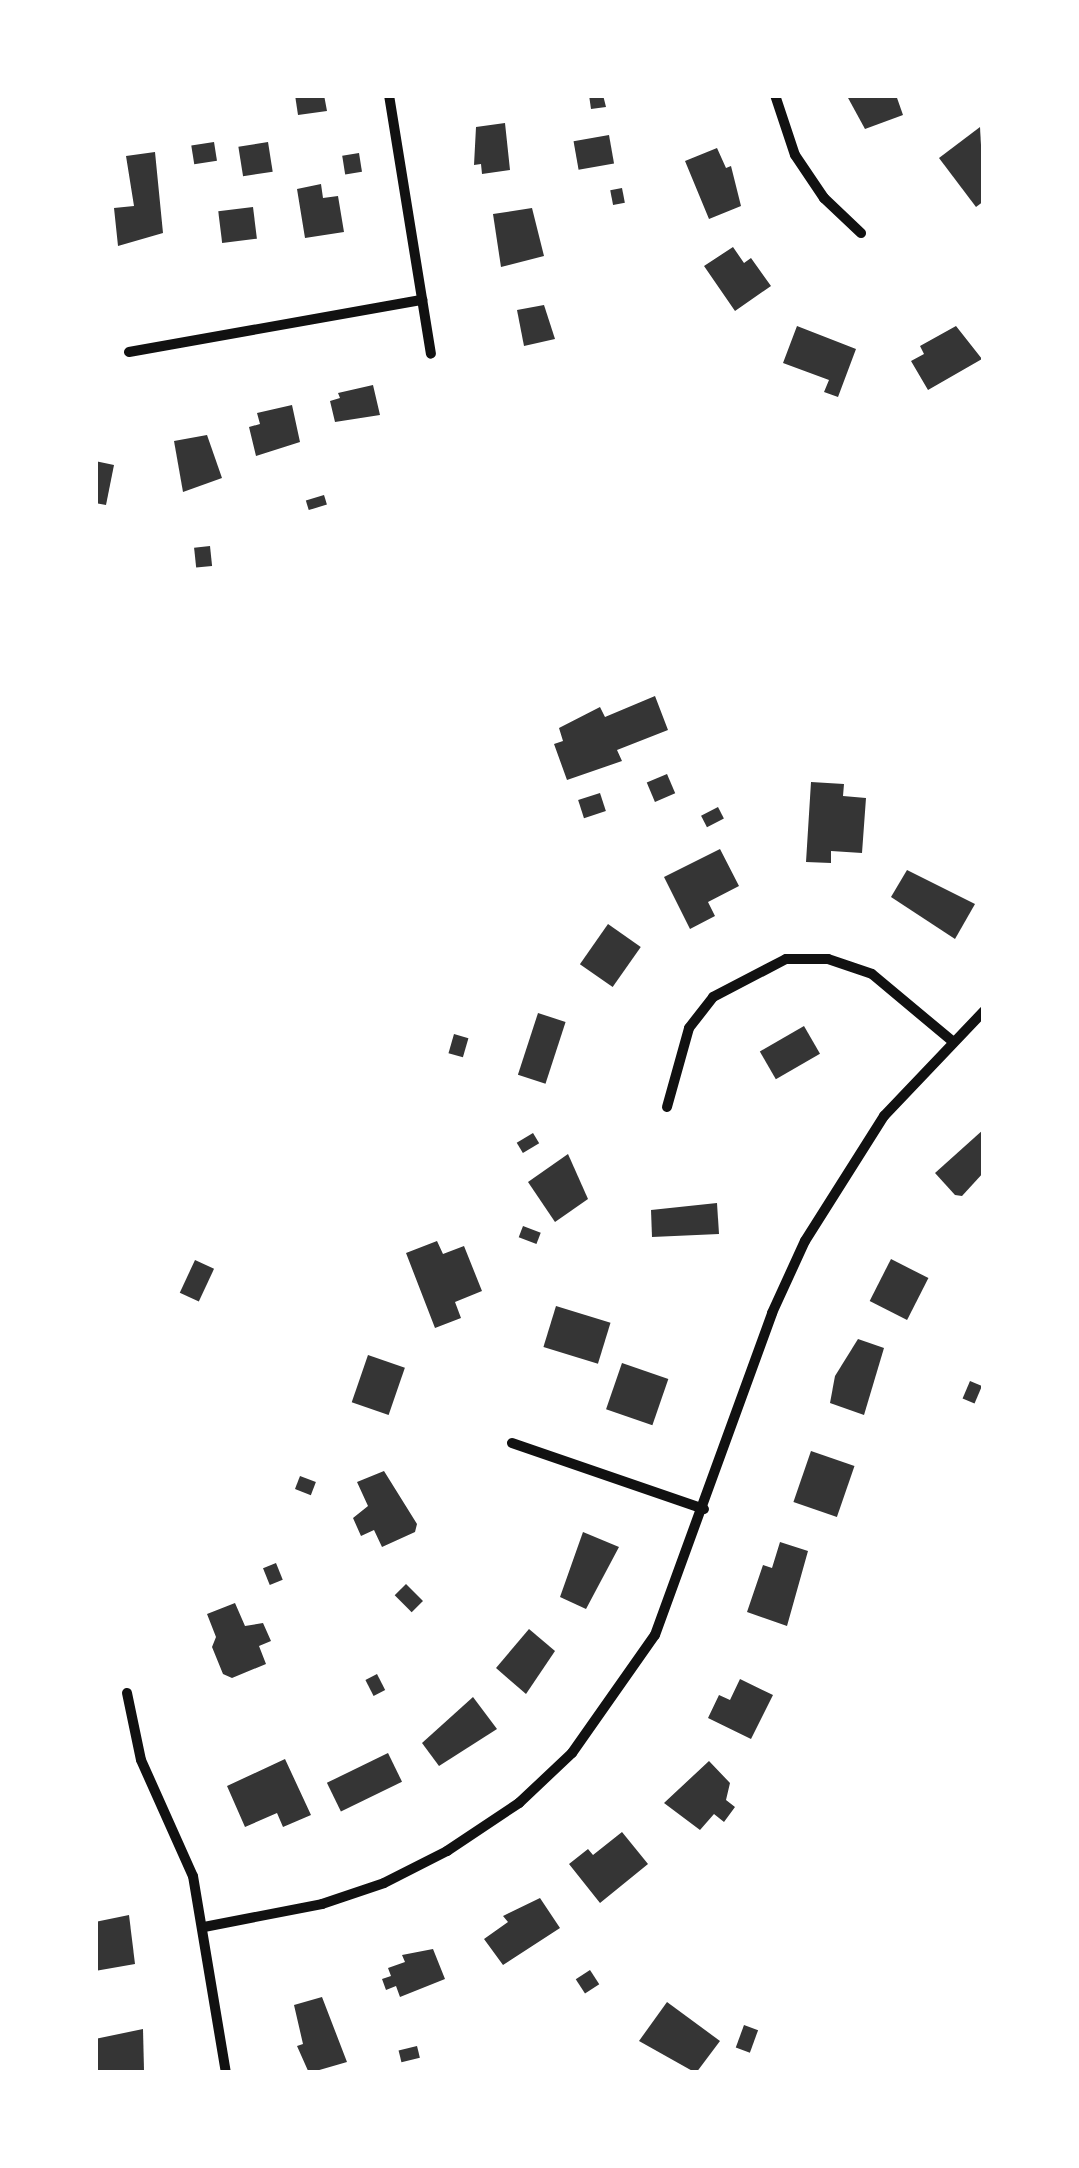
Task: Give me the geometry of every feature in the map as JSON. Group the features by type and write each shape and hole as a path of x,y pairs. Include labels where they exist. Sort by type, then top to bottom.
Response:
{"street":[{"path":"389,95 432,354"},
{"path":"775,95 794,156 824,198 861,233"},
{"path":"129,352 422,300"},
{"path":"667,1107 688,1028 712,997 786,960 828,959 872,974 952,1041"},
{"path":"204,1927 322,1904 384,1883 448,1851 519,1803 582,1740 655,1635 704,1509 772,1313 806,1241 884,1116 984,1011"},
{"path":"512,1443 704,1509"},
{"path":"127,1694 142,1760 193,1876 226,2073"}],"building":[{"path":"295,95 324,95 327,111 298,115"},
{"path":"589,95 603,95 606,107 591,109"},
{"path":"896,95 903,115 865,129 847,96"},
{"path":"505,123 510,170 482,174 481,164 474,165 476,127"},
{"path":"980,127 984,201 976,207 939,158"},
{"path":"609,135 614,164 579,170 574,141"},
{"path":"214,142 217,161 194,164 191,146"},
{"path":"268,142 273,172 243,176 238,147"},
{"path":"717,148 726,168 731,166 741,206 709,219 685,161"},
{"path":"155,152 163,233 118,246 114,208 134,206 126,156"},
{"path":"359,153 362,172 345,174 342,156"},
{"path":"321,184 323,198 338,196 344,232 305,238 297,189"},
{"path":"622,188 625,203 613,205 610,190"},
{"path":"253,207 257,239 222,243 218,211"},
{"path":"532,208 544,256 501,267 493,214"},
{"path":"733,247 744,263 751,258 771,286 735,311 704,266"},
{"path":"544,305 555,339 524,346 517,310"},
{"path":"797,326 856,349 838,397 824,392 829,380 783,363"},
{"path":"956,326 982,359 928,390 911,361 924,354 920,346"},
{"path":"373,385 380,415 335,422 330,401 340,398 338,393"},
{"path":"292,405 300,442 256,456 249,427 260,424 257,413"},
{"path":"207,435 222,478 183,492 174,441"},
{"path":"95,461 114,465 106,505 95,503"},
{"path":"324,495 327,505 309,510 306,501"},
{"path":"210,546 212,566 196,568 194,548"},
{"path":"655,696 668,730 617,750 622,761 567,780 554,744 563,741 559,728 600,707 605,717"},
{"path":"667,774 675,793 655,802 647,783"},
{"path":"811,782 844,784 843,796 866,798 862,853 831,851 831,863 806,862"},
{"path":"600,793 606,811 584,818 578,800"},
{"path":"718,807 724,819 707,827 701,816"},
{"path":"720,849 739,886 708,902 715,916 690,929 664,877"},
{"path":"907,870 975,904 955,939 891,897"},
{"path":"608,924 641,947 613,987 580,964"},
{"path":"538,1013 566,1022 545,1084 518,1075"},
{"path":"804,1026 820,1054 776,1079 760,1052"},
{"path":"454,1034 468,1038 463,1057 448,1053"},
{"path":"984,1129 984,1172 962,1196 955,1195 935,1173"},
{"path":"533,1133 539,1143 523,1153 517,1143"},
{"path":"568,1154 588,1199 555,1222 528,1182"},
{"path":"717,1203 719,1234 652,1237 651,1210"},
{"path":"523,1226 541,1233 536,1244 519,1237"},
{"path":"437,1241 443,1254 464,1246 482,1291 455,1302 461,1318 435,1328 406,1253"},
{"path":"891,1259 928,1278 907,1320 870,1301"},
{"path":"195,1260 214,1269 199,1302 180,1293"},
{"path":"556,1306 611,1323 598,1364 543,1347"},
{"path":"858,1339 884,1348 864,1415 830,1403 835,1376"},
{"path":"368,1355 405,1368 389,1415 352,1402"},
{"path":"622,1363 668,1379 652,1425 606,1409"},
{"path":"970,1381 982,1386 975,1404 963,1398"},
{"path":"811,1451 854,1466 837,1517 793,1502"},
{"path":"384,1471 417,1524 415,1532 382,1547 374,1530 361,1536 353,1518 368,1506 357,1482"},
{"path":"300,1476 316,1482 311,1495 295,1489"},
{"path":"583,1532 619,1547 586,1609 560,1597"},
{"path":"780,1542 808,1551 787,1626 747,1612 763,1565 772,1568"},
{"path":"276,1563 283,1580 270,1585 263,1568"},
{"path":"406,1584 423,1601 412,1612 395,1595"},
{"path":"235,1603 245,1626 263,1623 271,1641 259,1646 266,1664 232,1678 223,1674 212,1647 216,1637 207,1614"},
{"path":"529,1629 555,1651 526,1694 496,1668"},
{"path":"377,1674 385,1690 374,1696 365,1680"},
{"path":"740,1679 773,1695 751,1739 708,1718 719,1695 730,1700"},
{"path":"473,1697 497,1729 439,1766 422,1743"},
{"path":"388,1753 402,1782 341,1812 327,1783"},
{"path":"285,1759 311,1815 283,1827 277,1813 245,1827 227,1786"},
{"path":"709,1761 730,1783 726,1800 735,1807 724,1822 714,1814 700,1830 664,1803"},
{"path":"622,1832 648,1864 600,1903 569,1864 588,1849 593,1855"},
{"path":"540,1898 560,1928 503,1965 484,1939 508,1922 503,1916"},
{"path":"129,1915 135,1964 95,1971 95,1922"},
{"path":"433,1949 445,1979 400,1997 396,1986 386,1990 382,1979 391,1976 388,1968 405,1962 402,1955"},
{"path":"590,1970 599,1984 585,1994 576,1979"},
{"path":"322,1997 347,2062 309,2073 297,2046 303,2044 294,2005"},
{"path":"667,2002 720,2041 696,2073 639,2041"},
{"path":"744,2025 758,2030 750,2053 736,2048"},
{"path":"143,2029 144,2070 96,2073 95,2039"},
{"path":"417,2046 420,2058 401,2062 399,2051"}]}
